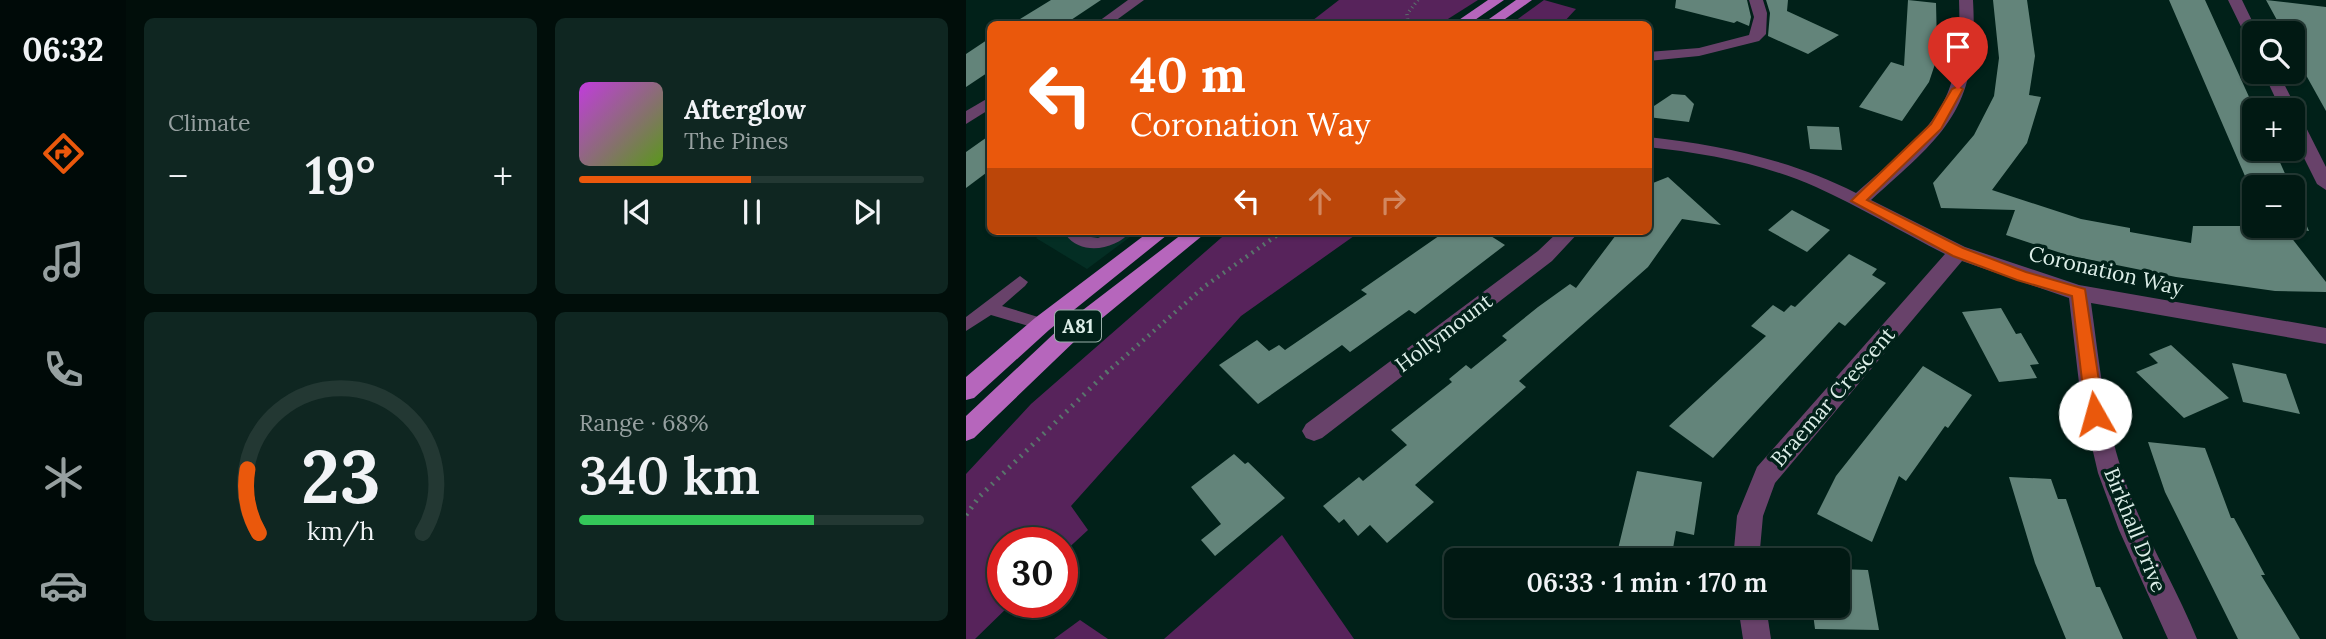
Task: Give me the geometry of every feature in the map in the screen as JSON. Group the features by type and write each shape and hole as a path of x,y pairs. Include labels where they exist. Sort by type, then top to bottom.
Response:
{"main road":[{"path":"1465,21 1497,0"},
{"path":"1494,21 1525,0"},
{"name":"A81","path":"966,391 1042,324 1158,235"},
{"name":"A81","path":"966,431 1070,332 1194,235"}],"street":[{"path":"1106,21 1138,0"},
{"path":"1652,57 1699,52 1754,38 1759,34 1761,20 1761,10 1756,0"},
{"path":"1858,201 1937,126 1952,103 1963,76 1966,0"},
{"path":"2235,0 2245,21"},
{"path":"966,119 987,104"},
{"name":"Coronation Way","path":"1652,142 1684,146 1778,167 1858,201 1958,252 2022,276 2079,293 2326,336"},
{"path":"2305,142 2326,184"},
{"name":"Hollymount","path":"1314,431 1545,256 1567,235"},
{"name":"Braemar Crescent","path":"1746,548 1746,528 1752,500 1766,475 1958,252"},
{"name":"Birkhall Drive","path":"2079,293 2095,414 2105,456 2126,517 2183,639"},
{"path":"1754,618 1757,639"}],"lane":[{"path":"1073,235 1079,242 1090,244 1108,241 1118,235"},
{"path":"966,325 1020,282"},
{"path":"989,308 1042,324"}],"path":[{"path":"1408,21 1407,14 1418,0"},
{"path":"966,515 979,497 1084,392 1205,286 1277,235"}],"shaded area":[{"path":"1339,0 1478,0 1445,21 1312,21"},
{"path":"1544,0 1576,9 1565,21 1515,21"},
{"path":"1040,235 1133,235 1087,269 1036,238"},
{"path":"1224,235 1355,235 1241,316 1071,506 1088,530 1078,539 1078,527 987,527 987,618 997,618 975,639 966,639 966,474 1031,404"},
{"path":"1282,535 1354,639 1164,639"},
{"path":"1080,620 1108,639 1054,639"}],"building":[{"path":"1051,0 1101,0 1070,21 1017,21"},
{"path":"1676,0 1747,0 1751,17 1749,26 1675,8"},
{"path":"1766,0 1788,0 1787,11 1839,35 1808,54 1768,36 1770,13"},
{"path":"1908,0 1936,3 1937,45 1929,82 1902,121 1859,107 1891,62 1904,66"},
{"path":"1993,0 2027,0 2035,56 2029,95 2041,97 2027,143 1992,190 2081,219 2130,228 2130,232 2191,243 2193,226 2242,226 2242,238 2292,238 2326,282 2326,292 2275,291 2176,277 2067,255 2006,235 2015,210 1941,208 1933,183 1974,135 1994,96 1999,58"},
{"path":"2169,0 2205,0 2250,98 2242,98 2242,161 2279,161 2286,175 2245,175"},
{"path":"2266,0 2326,7 2326,111 2305,73 2305,21 2277,21"},
{"path":"987,40 987,73 966,87 966,54"},
{"path":"1672,94 1685,95 1694,104 1689,122 1652,117 1652,107"},
{"path":"1807,126 1839,127 1842,150 1810,149"},
{"path":"987,137 987,172 966,188 966,152"},
{"path":"1668,177 1721,225 1682,219 1648,267 1519,381 1526,387 1415,485 1434,502 1387,543 1370,525 1358,536 1344,519 1339,523 1323,506 1359,477 1363,481 1407,445 1391,430 1452,382 1449,379 1466,365 1471,369 1507,340 1502,336 1538,307 1570,284 1576,288 1616,235 1652,235 1652,183"},
{"path":"1792,210 1830,230 1807,252 1768,230"},
{"path":"1440,235 1489,235 1505,245 1415,314 1409,310 1350,352 1342,345 1258,404 1219,365 1257,340 1269,351 1279,345 1285,350 1367,294 1361,290"},
{"path":"1849,254 1877,269 1872,275 1886,283 1845,326 1839,322 1713,458 1669,426 1766,336 1751,326 1773,305 1784,312 1791,305 1795,307"},
{"path":"2001,308 2016,334 2021,333 2039,364 2030,365 2037,378 1999,382 1962,312"},
{"path":"2171,345 2229,398 2184,418 2136,372 2158,363 2149,354"},
{"path":"2232,363 2286,374 2300,414 2243,402"},
{"path":"1923,366 1972,395 1948,428 1945,426 1906,481 1899,476 1872,542 1817,514 1836,476"},
{"path":"2148,442 2205,448 2231,518 2234,518 2265,575 2261,575 2300,639 2238,639 2165,492"},
{"path":"1234,454 1245,464 1248,462 1285,498 1215,556 1201,540 1221,524 1191,487"},
{"path":"1637,471 1702,482 1694,535 1676,531 1673,548 1618,548"},
{"path":"2009,477 2051,479 2058,499 2066,499 2096,587 2100,587 2123,639 2066,639 2035,563"},
{"path":"1850,569 1868,570 1879,630 1815,629 1814,618 1850,618"}],"route":[{"path":"1958,89 1937,126 1858,201 1958,252 2022,276 2079,293 2095,414"}]}
